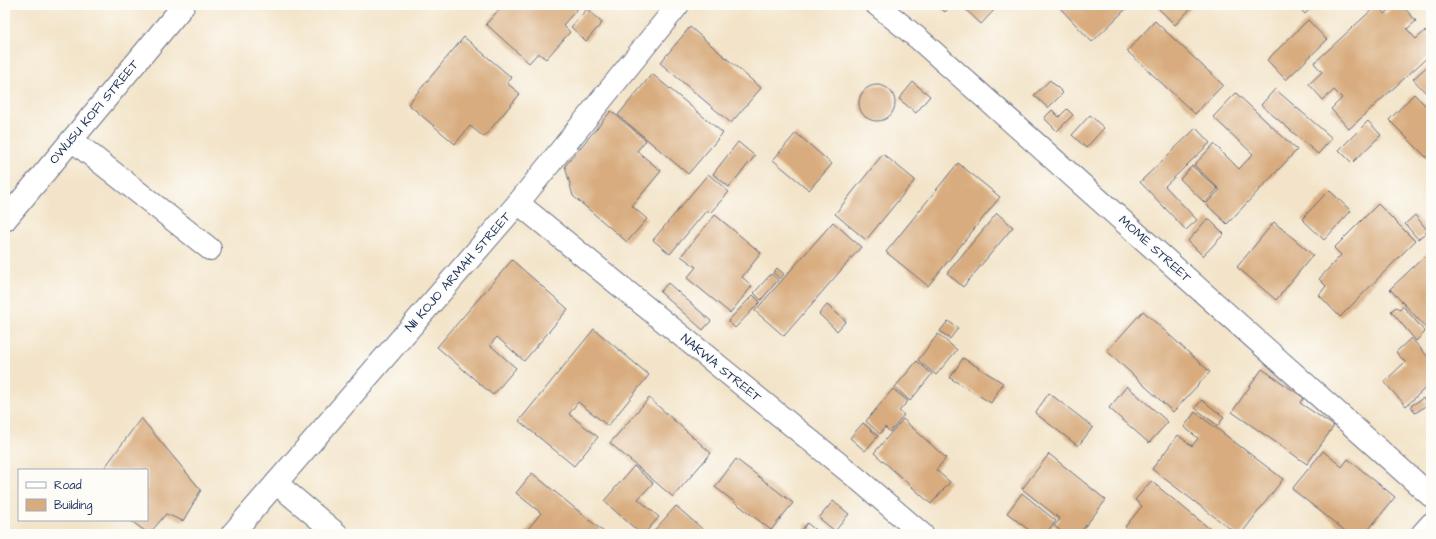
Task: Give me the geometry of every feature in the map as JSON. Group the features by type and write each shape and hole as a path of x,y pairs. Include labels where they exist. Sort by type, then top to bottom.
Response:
{"street":[{"name":"NII KOJO ARMAH STREET","path":"232,534 518,203 678,5"},
{"name":"MOME STREET","path":"877,5 920,40 1431,496"},
{"name":"OWUSU KOFI STREET","path":"5,220 72,140 173,9"},
{"path":"72,140 210,249"},
{"name":"NAKWA STREET","path":"518,203 853,475 922,534"},
{"path":"276,483 337,534"},
{"path":"1422,534 1431,524"}],"building":[{"path":"503,5 580,6 563,25 570,32 546,59 538,53 529,63 486,24"},
{"path":"938,5 952,5 945,12"},
{"path":"961,5 999,5 981,24"},
{"path":"1062,5 1130,5 1092,42 1060,8"},
{"path":"1155,5 1194,5 1175,25"},
{"path":"1297,5 1314,5 1305,14"},
{"path":"1377,5 1385,14 1395,5 1402,5 1416,21 1407,29 1416,39 1425,31 1431,38 1431,54 1349,129 1331,109 1342,98 1334,90 1323,100 1309,84 1322,72 1314,63"},
{"path":"587,9 602,23 586,41 571,27"},
{"path":"1308,20 1327,40 1286,80 1267,60"},
{"path":"1155,21 1223,85 1195,114 1127,51"},
{"path":"690,27 761,88 731,123 660,63"},
{"path":"464,37 512,78 507,83 520,94 484,137 470,126 455,144 408,104"},
{"path":"1431,63 1431,88 1426,93 1413,79"},
{"path":"652,74 723,133 688,174 618,115"},
{"path":"1050,80 1063,93 1048,108 1034,95"},
{"path":"913,82 930,96 916,113 899,99"},
{"path":"881,85 890,90 894,96 894,110 890,116 881,121 873,121 864,116 860,110 859,99 864,90 870,86"},
{"path":"1275,89 1332,138 1318,154 1261,105"},
{"path":"1236,93 1297,150 1227,224 1206,204 1220,190 1194,165 1214,144 1239,169 1253,154 1213,117"},
{"path":"1414,94 1431,111 1431,162 1389,120"},
{"path":"1067,109 1073,115 1057,131 1044,118 1052,110 1059,117"},
{"path":"611,111 646,140 637,151 661,171 632,206 647,219 627,242 573,196 565,166"},
{"path":"1090,115 1104,128 1086,148 1072,135"},
{"path":"1368,121 1381,135 1352,163 1339,150"},
{"path":"1196,128 1210,143 1165,186 1197,220 1186,230 1140,182"},
{"path":"796,133 832,164 809,190 773,160"},
{"path":"738,142 755,156 729,187 713,174"},
{"path":"883,154 915,180 866,240 835,214"},
{"path":"958,163 1000,197 928,286 886,252"},
{"path":"1192,166 1218,189 1205,203 1180,179"},
{"path":"708,174 729,192 710,213 707,210 670,254 653,240"},
{"path":"1329,190 1351,211 1324,240 1302,219"},
{"path":"1378,204 1415,241 1340,317 1319,295 1326,286 1319,279 1341,255 1334,248"},
{"path":"997,213 1013,227 963,287 947,273"},
{"path":"715,215 761,253 742,277 752,286 730,313 687,278 696,267 681,256"},
{"path":"1415,215 1428,231 1418,239 1405,224"},
{"path":"1208,218 1224,234 1203,256 1188,241"},
{"path":"833,222 861,247 784,336 755,311"},
{"path":"1274,222 1313,255 1276,300 1237,267"},
{"path":"1427,254 1431,259 1431,333 1390,289"},
{"path":"512,260 568,309 524,361 497,337 490,345 516,368 493,395 437,347"},
{"path":"777,268 784,274 780,279 773,273"},
{"path":"771,274 778,280 761,300 754,293"},
{"path":"668,283 711,321 703,330 660,292"},
{"path":"753,295 760,302 735,328 728,321"},
{"path":"827,305 846,321 837,331 819,314"},
{"path":"1403,306 1425,332 1416,341 1391,311 1396,307 1400,310"},
{"path":"1143,311 1210,372 1173,412 1107,351"},
{"path":"948,321 958,328 950,339 940,331"},
{"path":"594,329 649,375 608,426 578,402 569,414 598,437 574,466 519,421"},
{"path":"938,334 957,350 936,375 918,360"},
{"path":"1411,338 1431,360 1431,383 1406,406 1384,382 1405,362 1396,352"},
{"path":"963,358 1003,383 991,403 950,378"},
{"path":"917,361 932,374 910,401 895,387"},
{"path":"1262,369 1304,398 1300,403 1334,426 1307,464 1232,412"},
{"path":"1127,386 1168,422 1149,443 1109,408"},
{"path":"893,389 908,401 899,411 904,415 890,432 885,427 880,434 866,421"},
{"path":"1049,393 1093,427 1078,446 1035,413"},
{"path":"649,398 711,453 673,497 610,443"},
{"path":"1423,398 1428,405 1415,413 1411,406"},
{"path":"1202,400 1224,417 1218,426 1195,408"},
{"path":"1195,412 1283,479 1241,534 1237,534 1152,469 1178,435 1192,446 1198,438 1184,427"},
{"path":"141,418 201,490 183,521 166,514 149,534 131,521 148,521 148,469 104,469"},
{"path":"903,419 946,458 936,470 950,482 931,504 874,453"},
{"path":"863,423 878,436 865,451 850,438"},
{"path":"1323,451 1342,467 1348,459 1395,497 1365,534 1349,534 1292,489"},
{"path":"1049,454 1106,500 1079,534 1065,534 1054,526 1060,519 1022,489"},
{"path":"736,459 793,503 771,530 715,487"},
{"path":"634,466 653,483 638,499 659,517 644,534 641,534 604,501"},
{"path":"532,473 604,532 602,534 524,534 541,513 516,493"},
{"path":"1151,481 1216,534 1134,534 1125,527 1142,506 1135,500"},
{"path":"1022,493 1056,521 1045,534 1034,534 1007,513"},
{"path":"833,501 849,514 835,531 819,518"},
{"path":"676,506 708,534 651,534"},
{"path":"807,523 820,534 799,534"}]}
